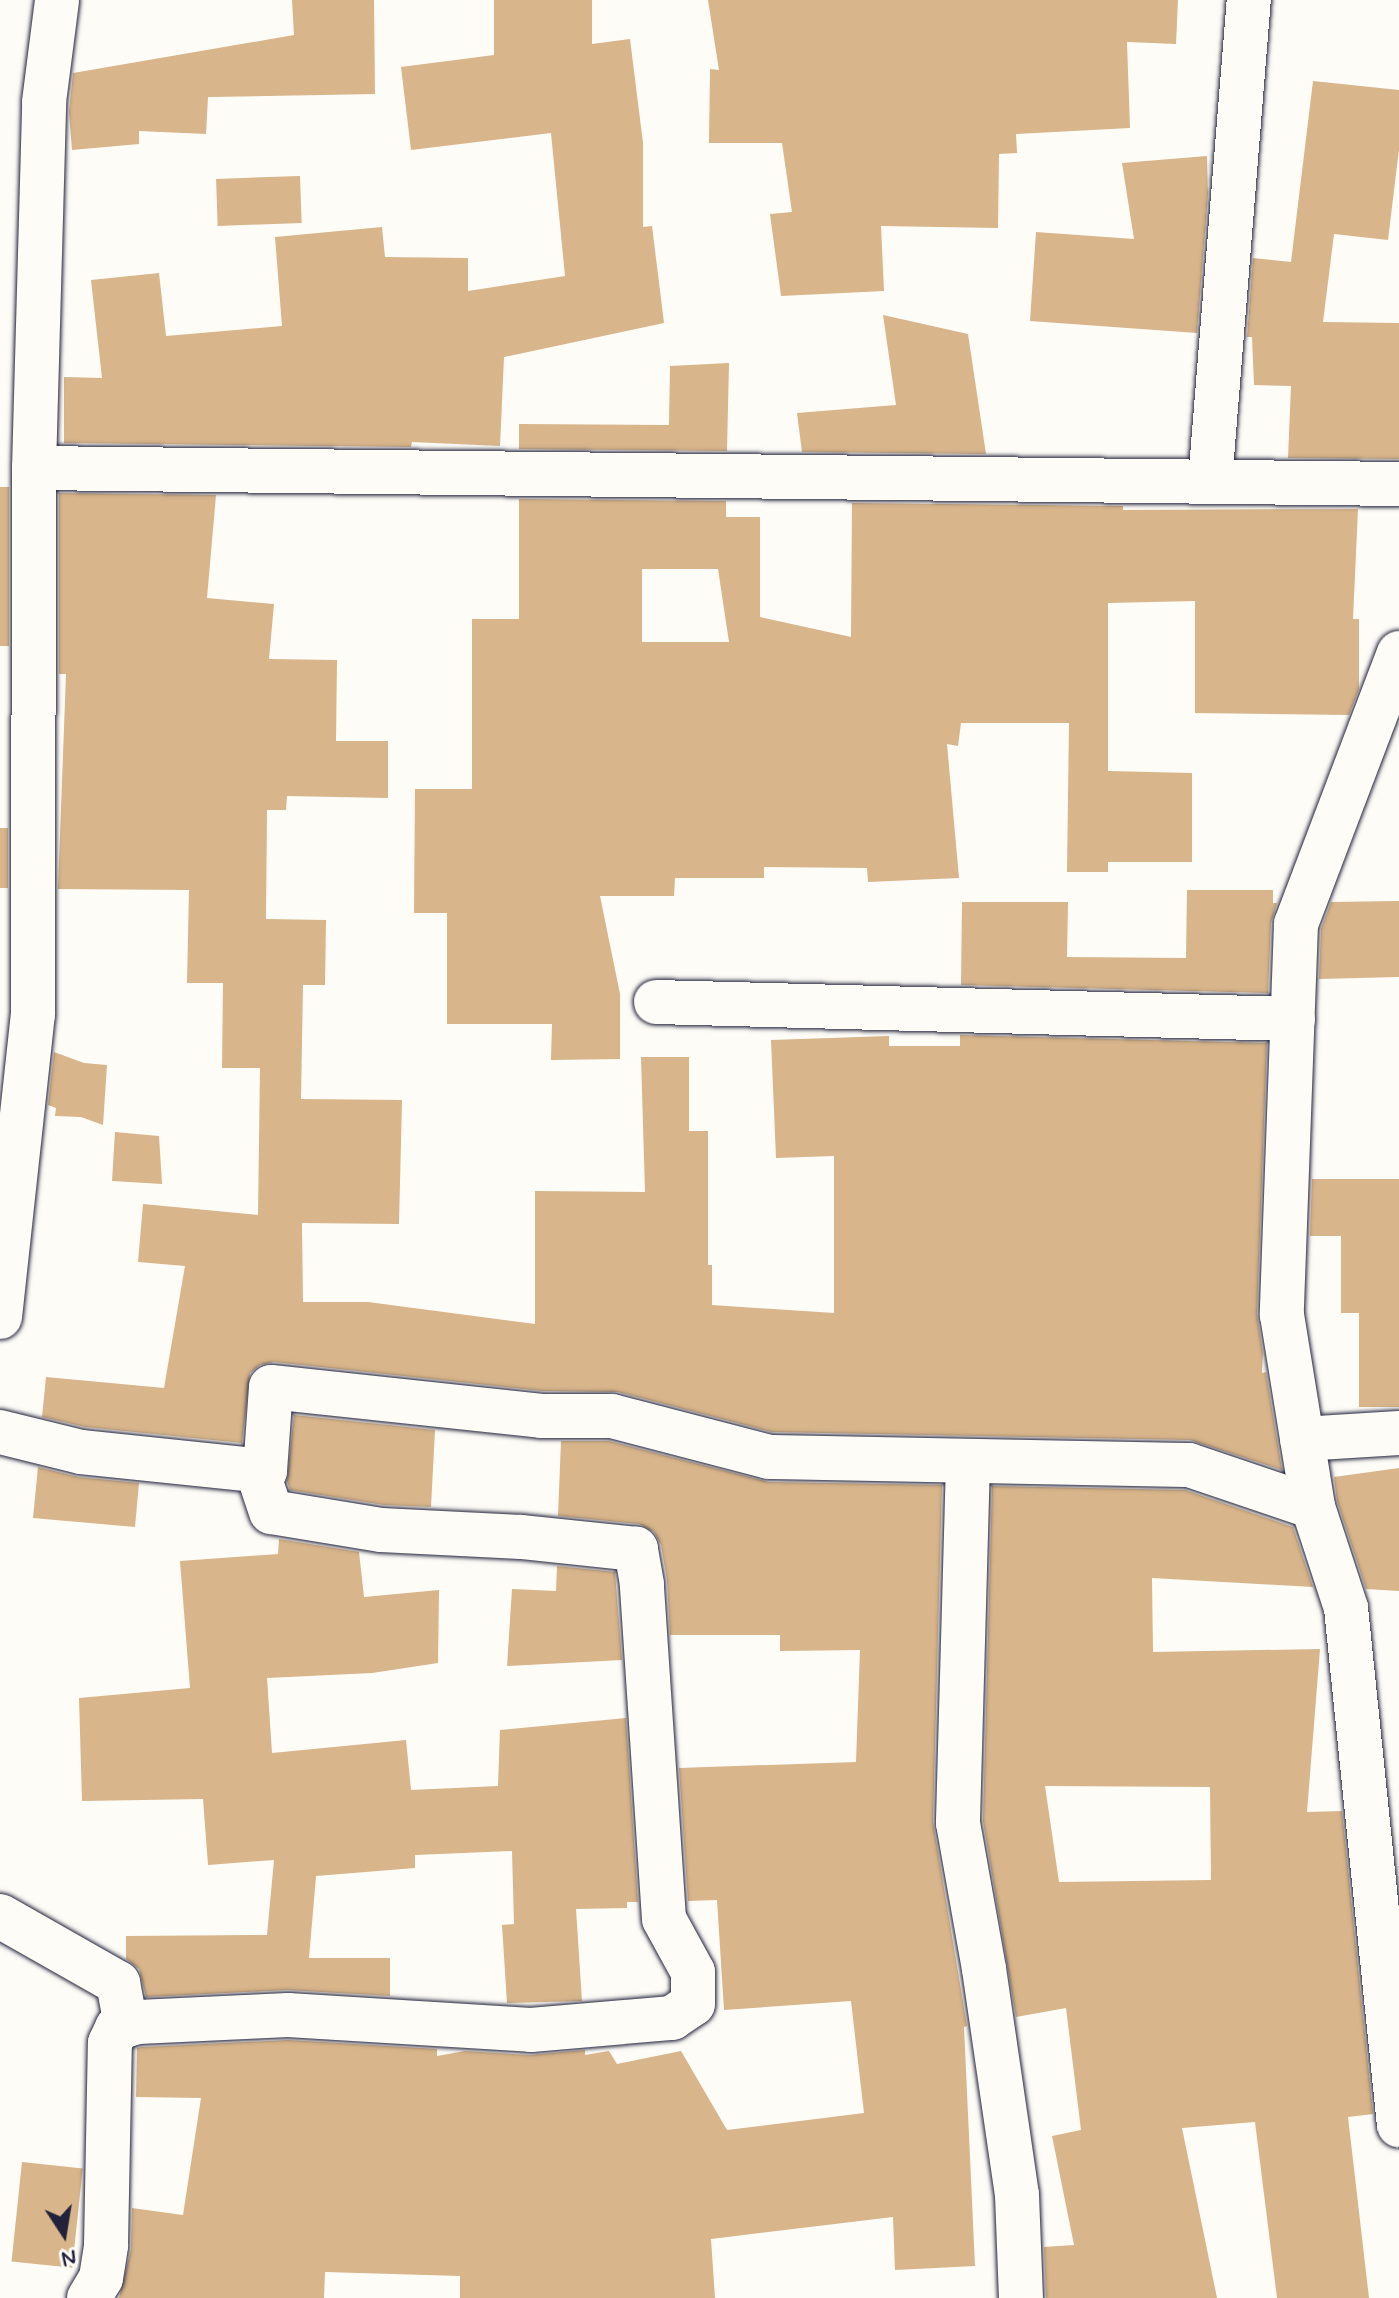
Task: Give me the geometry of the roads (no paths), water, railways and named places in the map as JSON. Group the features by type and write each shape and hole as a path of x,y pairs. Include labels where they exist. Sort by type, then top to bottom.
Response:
{"street":[{"path":"0,1317 17,1007 16,776 34,468 44,102 57,0"},
{"path":"1210,482 1249,0"},
{"path":"34,468 1399,484"},
{"path":"1399,653 1386,726 1296,924 1282,1315 1313,1507 1346,1608 1399,2125"},
{"path":"656,1002 1293,1019"},
{"path":"0,1432 81,1452 265,1471 271,1387 541,1416 612,1416 769,1457 1189,1465 1313,1507"},
{"path":"1302,1439 1399,1433"},
{"path":"968,1462 958,1823 984,1969 1017,2195 1021,2298"},
{"path":"89,2298 101,2278 106,2245 110,2043 117,2028 288,2015 531,2030 672,2018 693,2004 693,1972 664,1919 642,1584 636,1549 521,1537 381,1530 271,1512 257,1470"},
{"path":"0,1916 118,1983 126,2025"}]}
